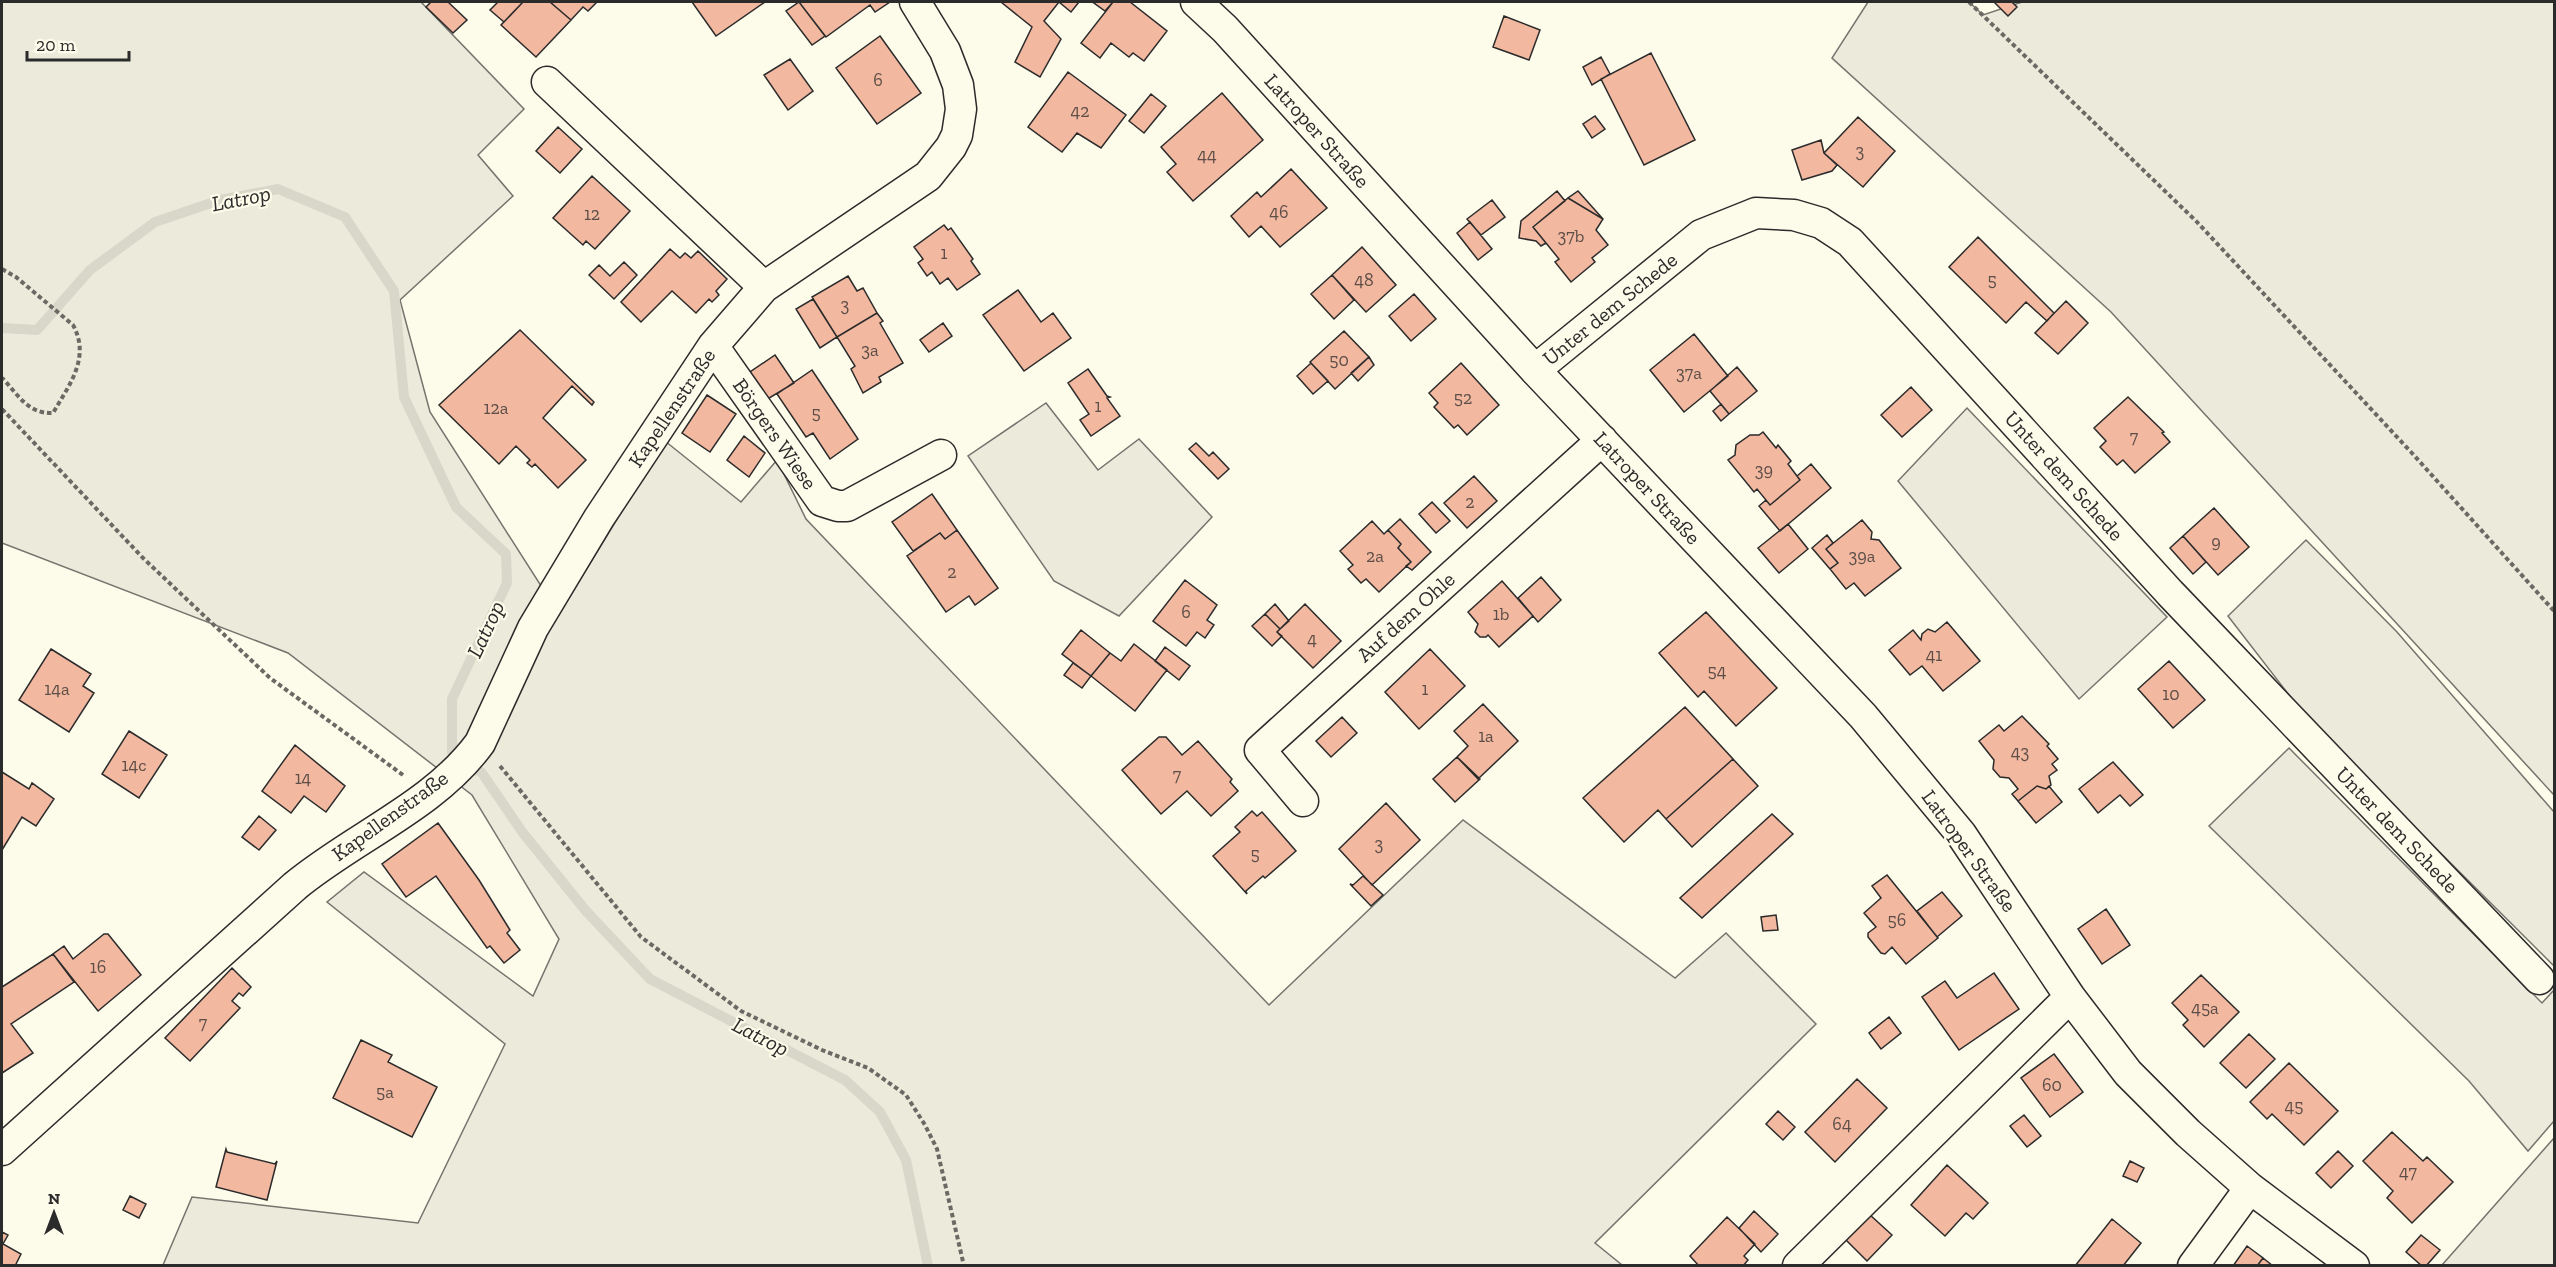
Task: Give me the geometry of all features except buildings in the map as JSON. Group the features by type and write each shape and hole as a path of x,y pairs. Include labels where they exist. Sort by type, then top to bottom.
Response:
{"street":[{"name":"Kapellenstraße","path":"2,1150 295,886 316,869 434,789 477,748 533,628 599,518 713,346 764,287 928,176 951,147 957,135 961,109 958,85 945,51 915,2"},
{"name":"Latroper Straße","path":"1196,2 1225,29 1534,370 1863,716 1961,834 2070,997 2128,1073 2188,1133 2250,1188 2354,1266"},
{"path":"547,82 764,287"},
{"name":"Unter dem Schede","path":"1534,370 1701,236 1756,213 1794,215 1821,223 1850,242 2170,593 2539,979"},
{"name":"Börgers Wiese","path":"713,346 822,501 828,504 847,506 941,455"},
{"name":"Auf dem Ohle","path":"1303,801 1260,750 1602,440"},
{"path":"1798,1266 2070,997"},
{"path":"2193,1266 2250,1188"}],"path":[{"path":"1969,2 2196,221 2411,452 2554,612"},
{"path":"2,268 73,325 78,333 80,349 78,365 71,385 53,413 40,414 25,404 2,378"},
{"path":"2,409 143,558 270,678 393,767 434,789"},
{"path":"477,748 641,937 741,1011 822,1050 868,1068 906,1095 937,1149 964,1266"}],"shaded area":[{"path":"2,2 421,2 524,109 478,155 513,196 400,300 430,412 559,614 665,441 741,502 777,460 806,519 1269,1005 1463,820 1675,978 1726,933 1816,1024 1595,1243 1622,1265 163,1265 192,1197 418,1223 505,1044 327,902 364,872 533,996 559,939 472,795 288,653 2,543"},
{"path":"1868,2 1969,2 1983,15 2022,2 2554,2 2554,795 2111,312 1832,58"},
{"path":"1046,403 1098,470 1139,439 1212,517 1119,616 1054,581 968,456"},
{"path":"1967,408 2167,617 2079,699 1898,481"},
{"path":"2306,540 2397,632 2554,812 2554,966 2313,726 2228,616"},
{"path":"2289,748 2542,1003 2554,990 2554,1121 2528,1151 2469,1081 2209,826"},
{"path":"2554,1138 2554,1265 2442,1265"}],"waterway":[{"name":"Latrop","path":"2,328 37,330 90,270 155,222 220,200 278,189 345,217 394,291 404,397 456,507 506,554 507,583 452,699 452,752 482,773 523,833 586,911 650,979 845,1080 880,1112 906,1160 928,1266"}]}
